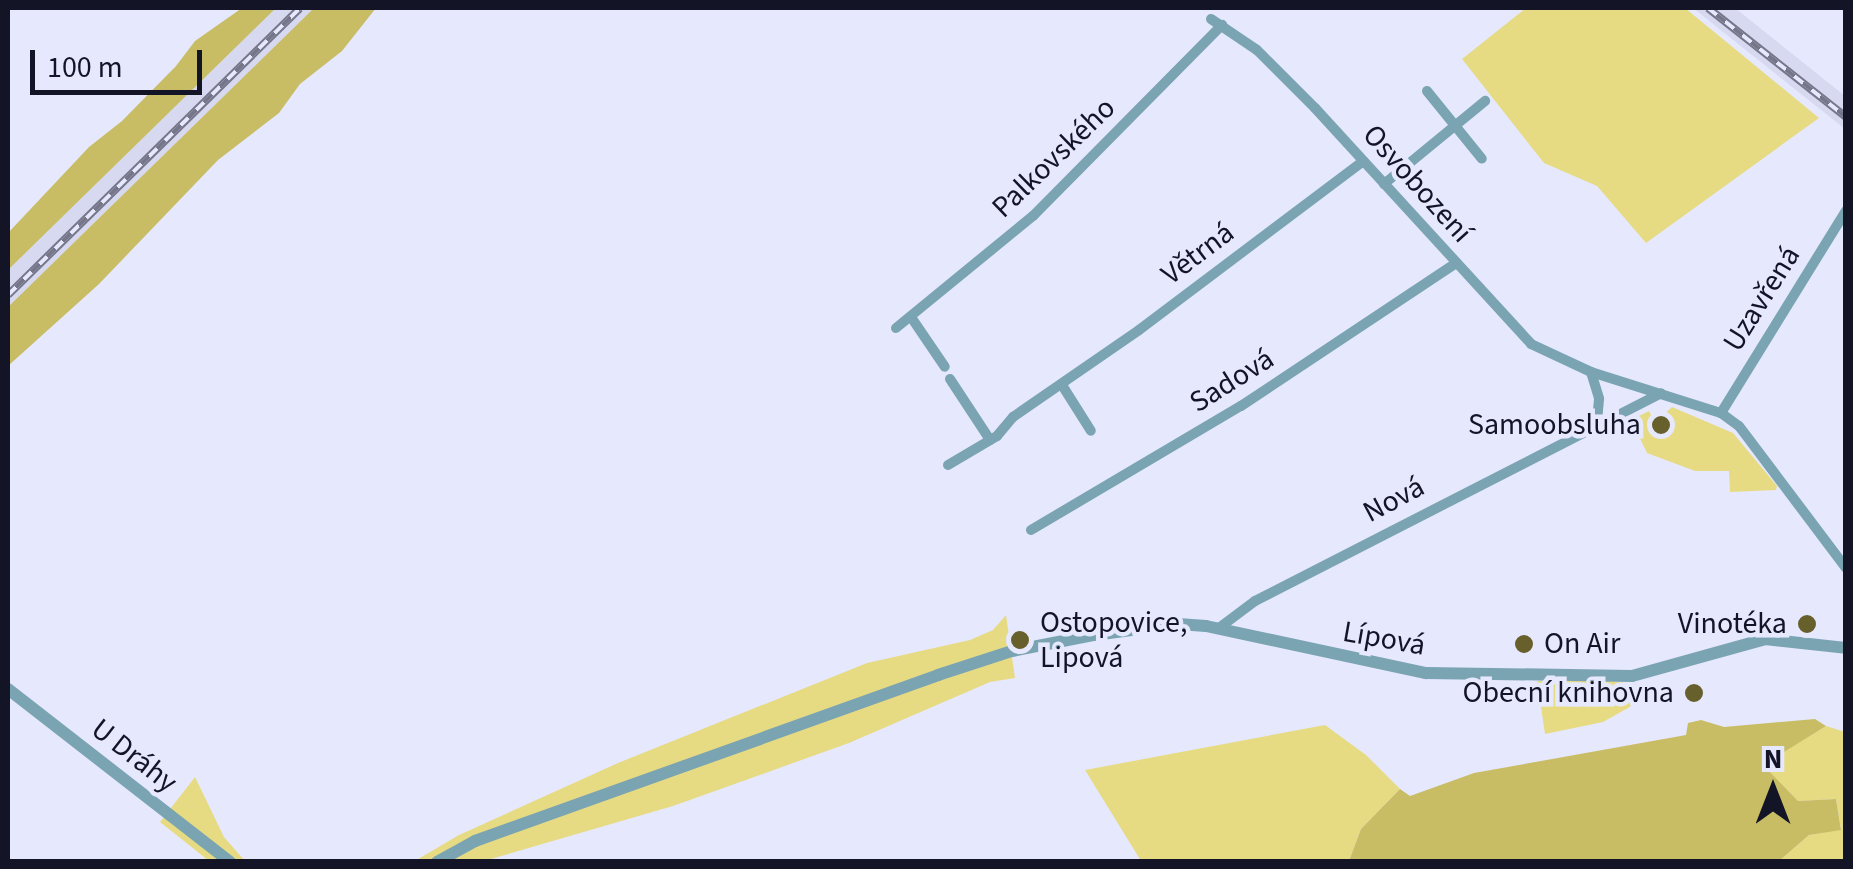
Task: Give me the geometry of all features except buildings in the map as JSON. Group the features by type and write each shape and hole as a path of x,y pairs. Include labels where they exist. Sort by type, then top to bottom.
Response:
{"street":[{"name":"Osvobození","path":"1216,22 1257,50 1531,344 1596,376 1721,414 1755,443 1846,568"},
{"name":"Palkovského","path":"896,328 1033,216 1216,22"},
{"path":"1427,91 1482,159"},
{"path":"1384,184 1485,101"},
{"name":"Větrná","path":"948,464 990,440 1012,416 1062,385 1363,161"},
{"name":"Uzavřená","path":"1721,414 1846,211"},
{"name":"Sadová","path":"1031,530 1241,406 1455,264"},
{"path":"911,317 945,368"},
{"path":"1596,376 1601,418"},
{"path":"950,380 990,440"},
{"path":"1062,385 1091,430"},
{"name":"Nová","path":"1219,628 1255,601 1601,418 1661,393"},
{"name":"Lípová","path":"436,862 475,842 1012,651 1178,624 1219,628 1426,674 1632,676 1765,639 1838,648"},
{"name":"U Dráhy","path":"8,689 230,862"}],"shaded area":[{"path":"242,8 276,8 8,270 8,233 89,147 122,121 176,66 195,41"},
{"path":"276,8 314,8 8,307 8,270"},
{"path":"314,8 376,8 342,51 300,84 279,113 218,160 99,284 8,366 8,307"},
{"path":"1526,8 1685,8 1819,118 1646,243 1597,186 1544,163 1462,59"},
{"path":"1693,8 1735,8 1845,96 1845,129"},
{"path":"1672,407 1733,433 1777,486 1776,490 1730,492 1729,471 1695,471 1647,453 1631,420 1649,411 1655,422"},
{"path":"1006,615 1015,678 990,682 849,743 673,806 484,861 413,862 459,835 618,763 867,663 970,640 993,630"},
{"path":"1591,679 1646,685 1651,695 1603,722 1545,734 1537,681"},
{"path":"1815,719 1826,726 1763,765 1798,801 1836,799 1841,830 1809,835 1779,861 1349,861 1361,829 1400,789 1410,796 1474,773 1686,735 1688,723 1701,720 1724,727"},
{"path":"1325,725 1366,755 1400,789 1361,829 1349,861 1141,861 1085,770"},
{"path":"1826,726 1845,732 1845,861 1779,861 1809,835 1841,829 1836,799 1798,801 1762,765"},
{"path":"195,777 224,837 245,861 209,861 160,822"}],"railway":[{"path":"8,295 300,8"},
{"path":"1708,8 1846,117"}],"place":[{"name":"Samoobsluha","path":"1661,425"},
{"name":"Vinotéka","path":"1807,624"},
{"name":"Ostopovice, Lipová","path":"1020,640"},
{"name":"On Air","path":"1524,644"},
{"name":"Obecní knihovna","path":"1694,693"}]}
